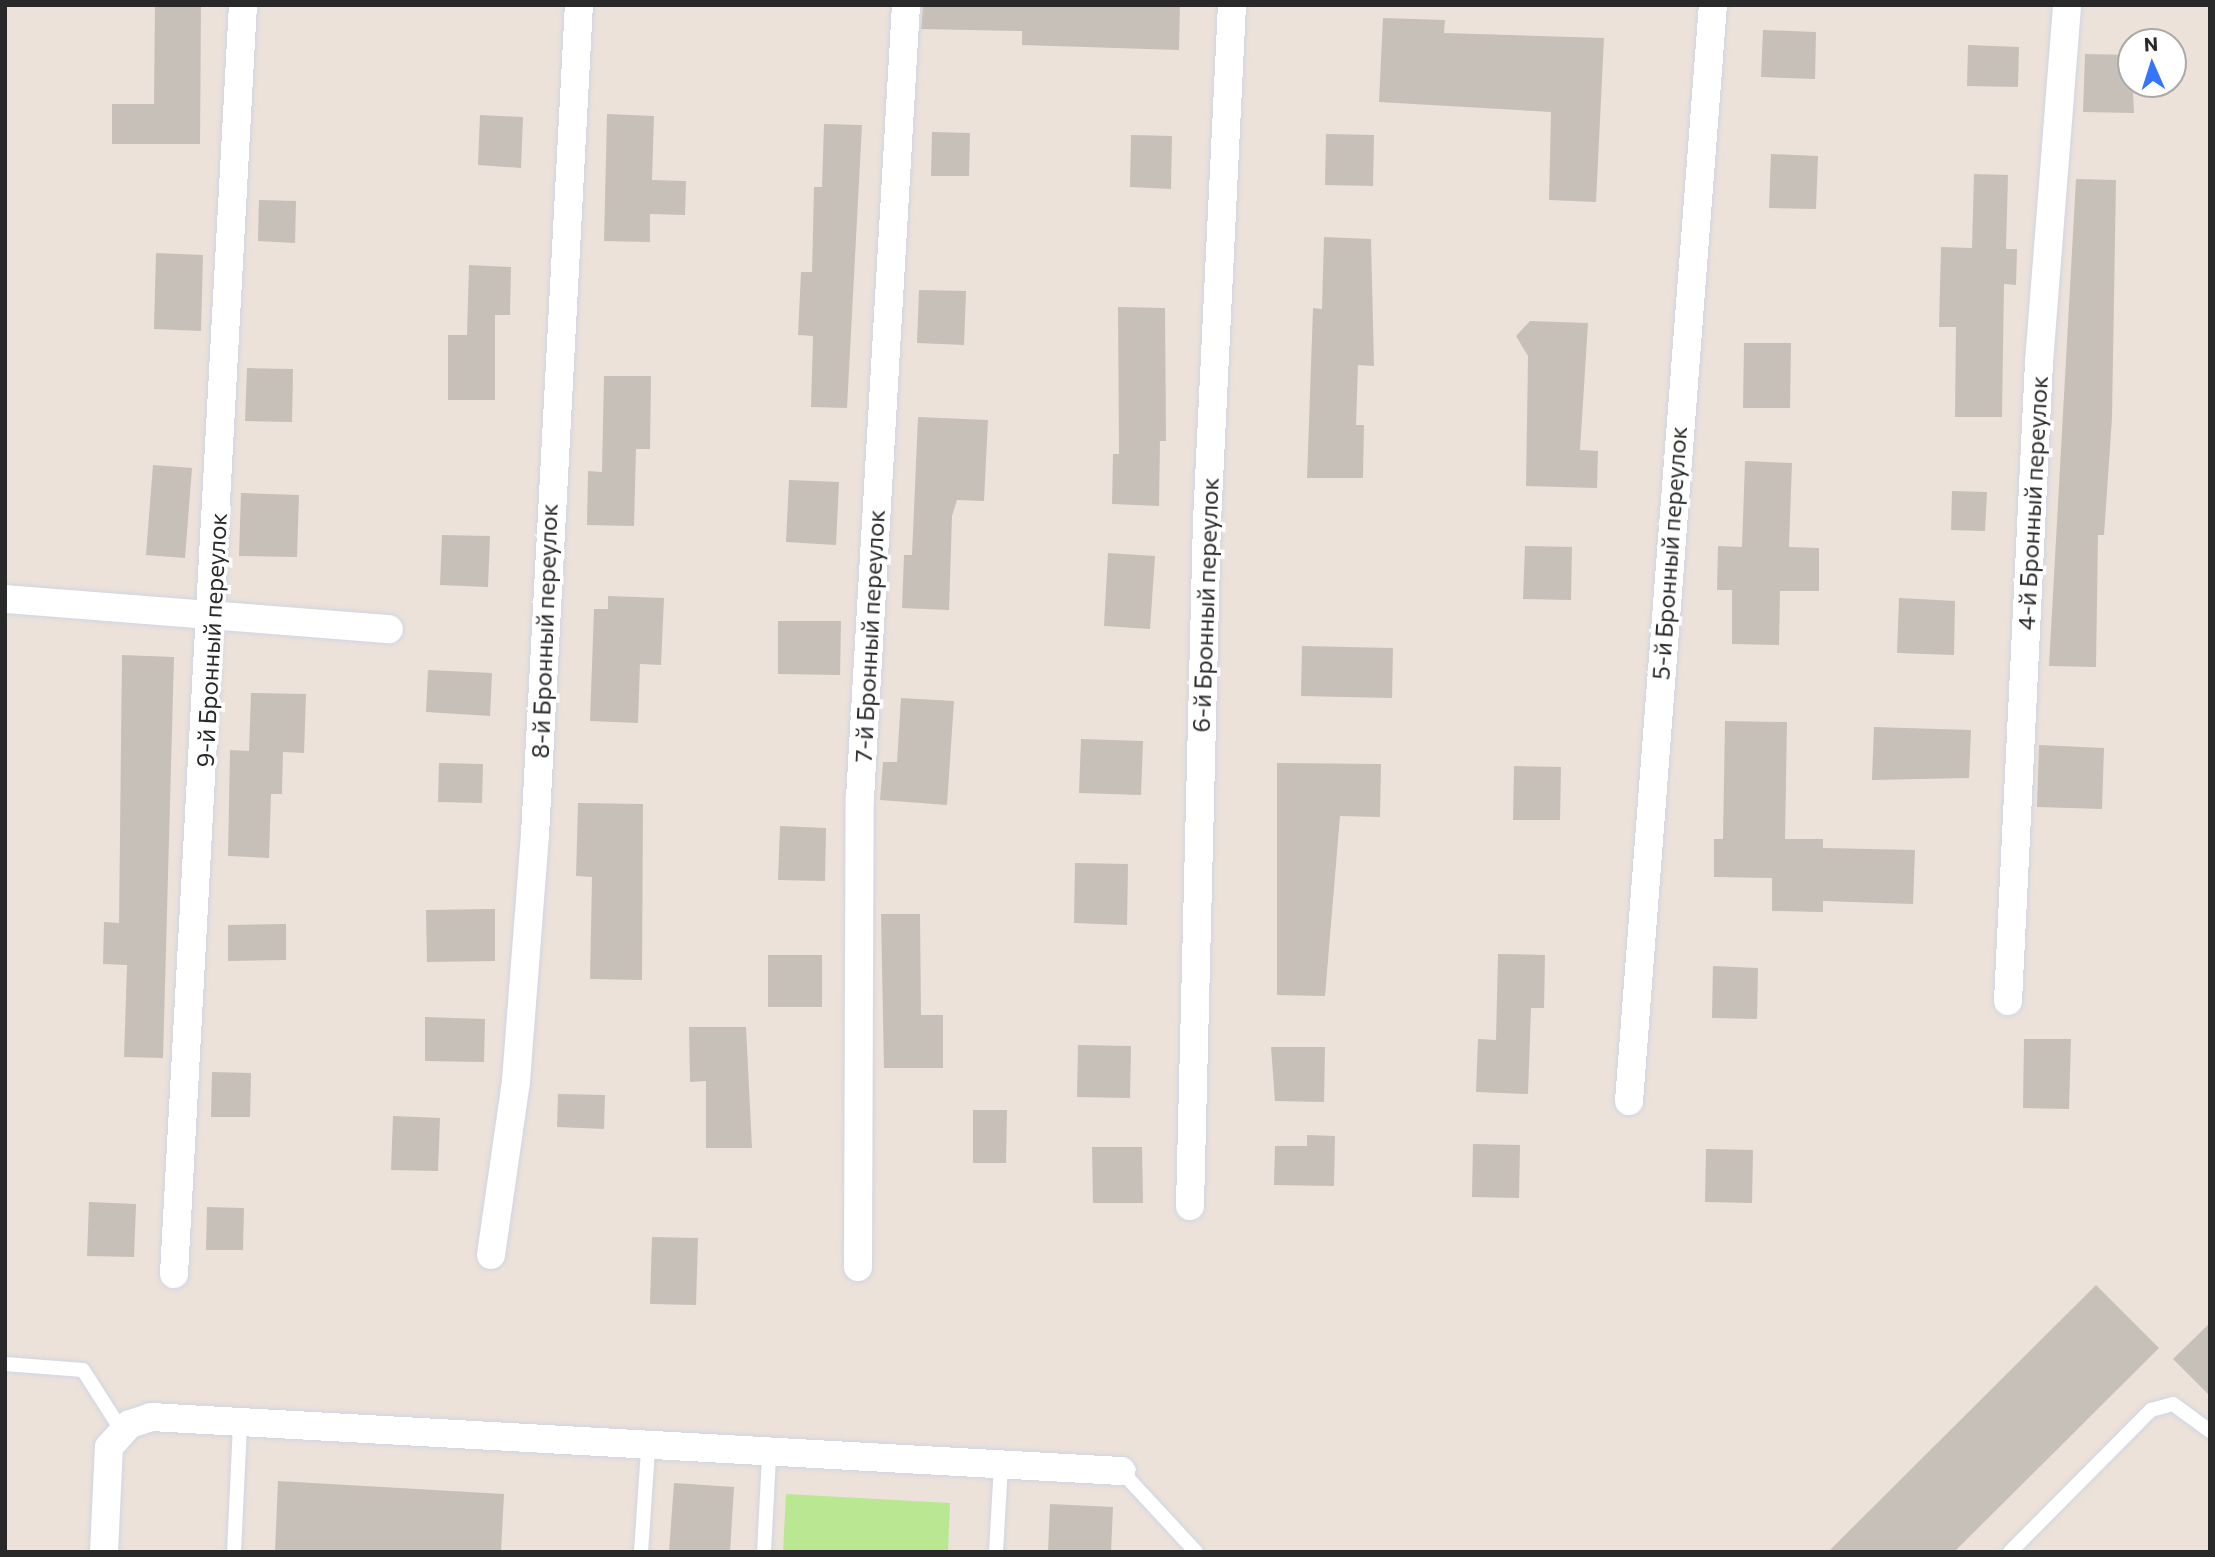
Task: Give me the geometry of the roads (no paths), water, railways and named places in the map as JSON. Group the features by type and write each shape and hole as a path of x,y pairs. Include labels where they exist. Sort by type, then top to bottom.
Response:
{"street":[{"name":"9-й Бронный переулок","path":"174,1274 213,615 243,5"},
{"name":"8-й Бронный переулок","path":"491,1255 516,1081 535,835 579,5"},
{"name":"7-й Бронный переулок","path":"858,1267 860,798 906,5"},
{"name":"6-й Бронный переулок","path":"1190,1206 1207,521 1232,5"},
{"name":"5-й Бронный переулок","path":"1629,1101 1713,5"},
{"name":"4-й Бронный переулок","path":"2008,1001 2039,362 2067,5"},
{"path":"5,599 389,629"},
{"path":"104,1552 109,1447 122,1431 151,1417 769,1455 1121,1471"}],"lane":[{"path":"5,1364 83,1370 122,1431"},
{"path":"2010,1552 2151,1410 2173,1404 2210,1431"},
{"path":"234,1552 240,1424"},
{"path":"641,1552 648,1448"},
{"path":"764,1552 769,1455"},
{"path":"996,1552 1001,1466"},
{"path":"1121,1471 1196,1552"}]}
